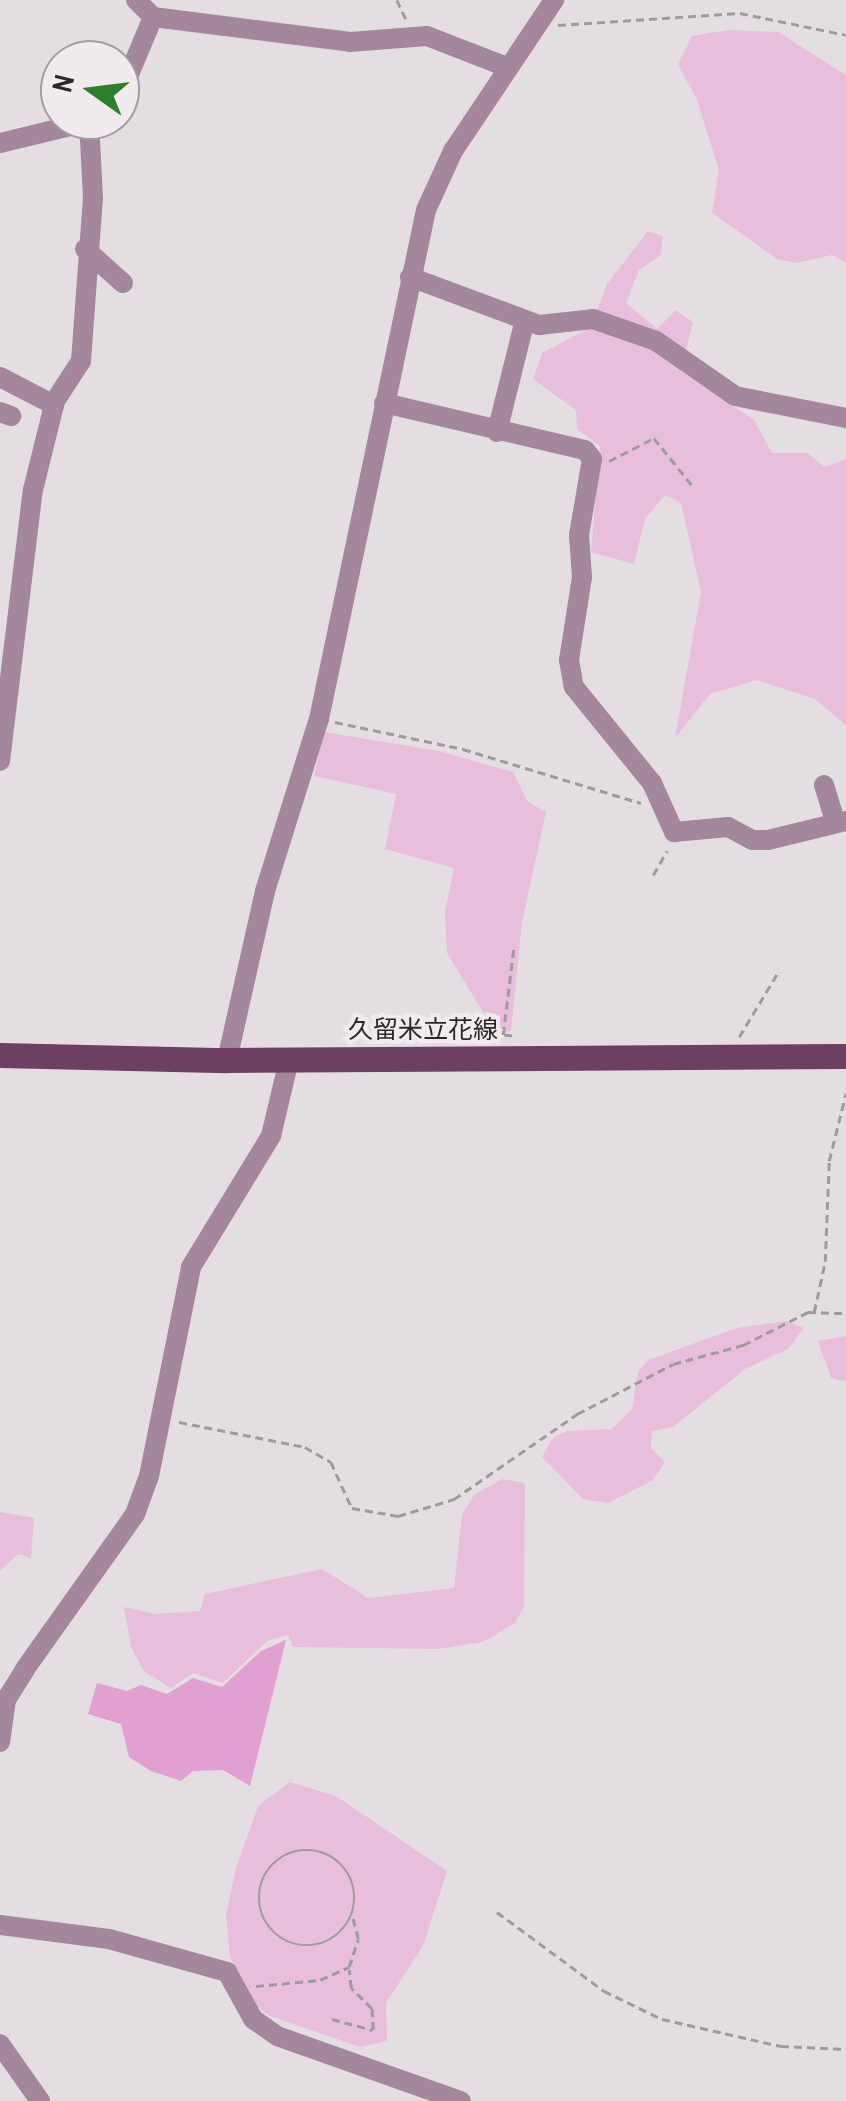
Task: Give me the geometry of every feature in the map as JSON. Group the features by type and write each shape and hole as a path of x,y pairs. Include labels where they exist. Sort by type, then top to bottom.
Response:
{"main road":[{"name":"久留米立花線","path":"0,1054 227,1060 846,1056"}],"street":[{"path":"136,0 154,17 350,42 414,36 507,67"},
{"path":"227,1060 265,891 319,719 426,210 453,151 554,0"},
{"path":"140,50 154,17"},
{"path":"0,144 40,134"},
{"path":"0,761 32,490 54,405 81,360 85,248 93,200 92,140"},
{"path":"85,248 124,283"},
{"path":"410,277 539,325 593,319 656,341 734,396 846,418"},
{"path":"497,432 525,320"},
{"path":"0,378 54,405"},
{"path":"384,403 585,450 591,462 579,534 582,578 570,660 574,686 652,784 674,832 728,827 752,840 768,840 840,821 824,785"},
{"path":"0,1742 6,1700 24,1668 136,1514 161,1420 191,1267 271,1136 288,1060"},
{"path":"0,1925 108,1939 227,1972 253,2019 278,2036 461,2101"},
{"path":"0,2044 40,2101"}],"path":[{"path":"397,0 414,36"},
{"path":"536,27 740,14 846,34"},
{"path":"591,462 622,456 647,436 696,489"},
{"path":"319,719 463,749 664,811"},
{"path":"653,875 674,832"},
{"path":"514,946 504,1035 522,1038"},
{"path":"734,1046 777,974"},
{"path":"814,1312 824,1262 829,1160 846,1093"},
{"path":"161,1420 267,1435 304,1447 331,1462 352,1508 398,1516 454,1499 577,1414 673,1364 743,1345 814,1312 846,1314"},
{"path":"332,2018 373,2030 372,2009 351,1988 349,1967 358,1938 352,1916 354,1880 332,1858 300,1851 261,1878 256,1894 264,1923 287,1942 337,1938 352,1916"},
{"path":"497,1912 604,1991 662,2019 781,2046 846,2049"},
{"path":"244,1987 320,1980 349,1967"}],"shaded area":[{"path":"728,30 778,32 846,75 846,263 832,255 796,263 777,259 712,213 719,170 697,100 678,64 692,36"},
{"path":"648,231 663,236 661,255 639,270 626,303 657,329 676,310 693,322 681,371 754,420 772,453 808,453 824,467 846,459 846,725 815,699 757,680 710,694 675,738 701,592 681,503 665,495 645,519 634,564 591,552 600,446 577,429 576,410 533,379 542,353 590,328 607,284"},
{"path":"324,732 439,751 513,772 527,801 546,812 522,922 511,1031 496,1033 447,953 445,911 454,868 385,849 396,794 314,776"},
{"path":"786,1321 804,1328 788,1349 745,1369 673,1427 652,1431 651,1448 665,1462 653,1480 608,1503 583,1499 542,1457 553,1438 567,1431 612,1429 632,1409 638,1372 648,1360 737,1328"},
{"path":"846,1336 843,1381 831,1378 818,1341"},
{"path":"502,1479 525,1483 524,1606 515,1623 483,1642 437,1649 293,1647 288,1635 267,1641 223,1683 193,1673 171,1688 144,1671 131,1647 124,1607 155,1614 200,1611 205,1594 322,1569 368,1598 454,1588 462,1515 474,1495"},
{"path":"0,1512 34,1518 31,1558 18,1554 0,1571"},
{"path":"286,1640 250,1786 223,1770 193,1771 181,1781 151,1771 129,1757 121,1724 88,1714 97,1683 127,1691 141,1685 167,1694 193,1678 222,1687 261,1651"},
{"path":"290,1782 336,1796 447,1871 423,1946 386,2003 387,2041 360,2047 270,2016 253,2004 230,1956 226,1915 236,1868 258,1806"}]}
